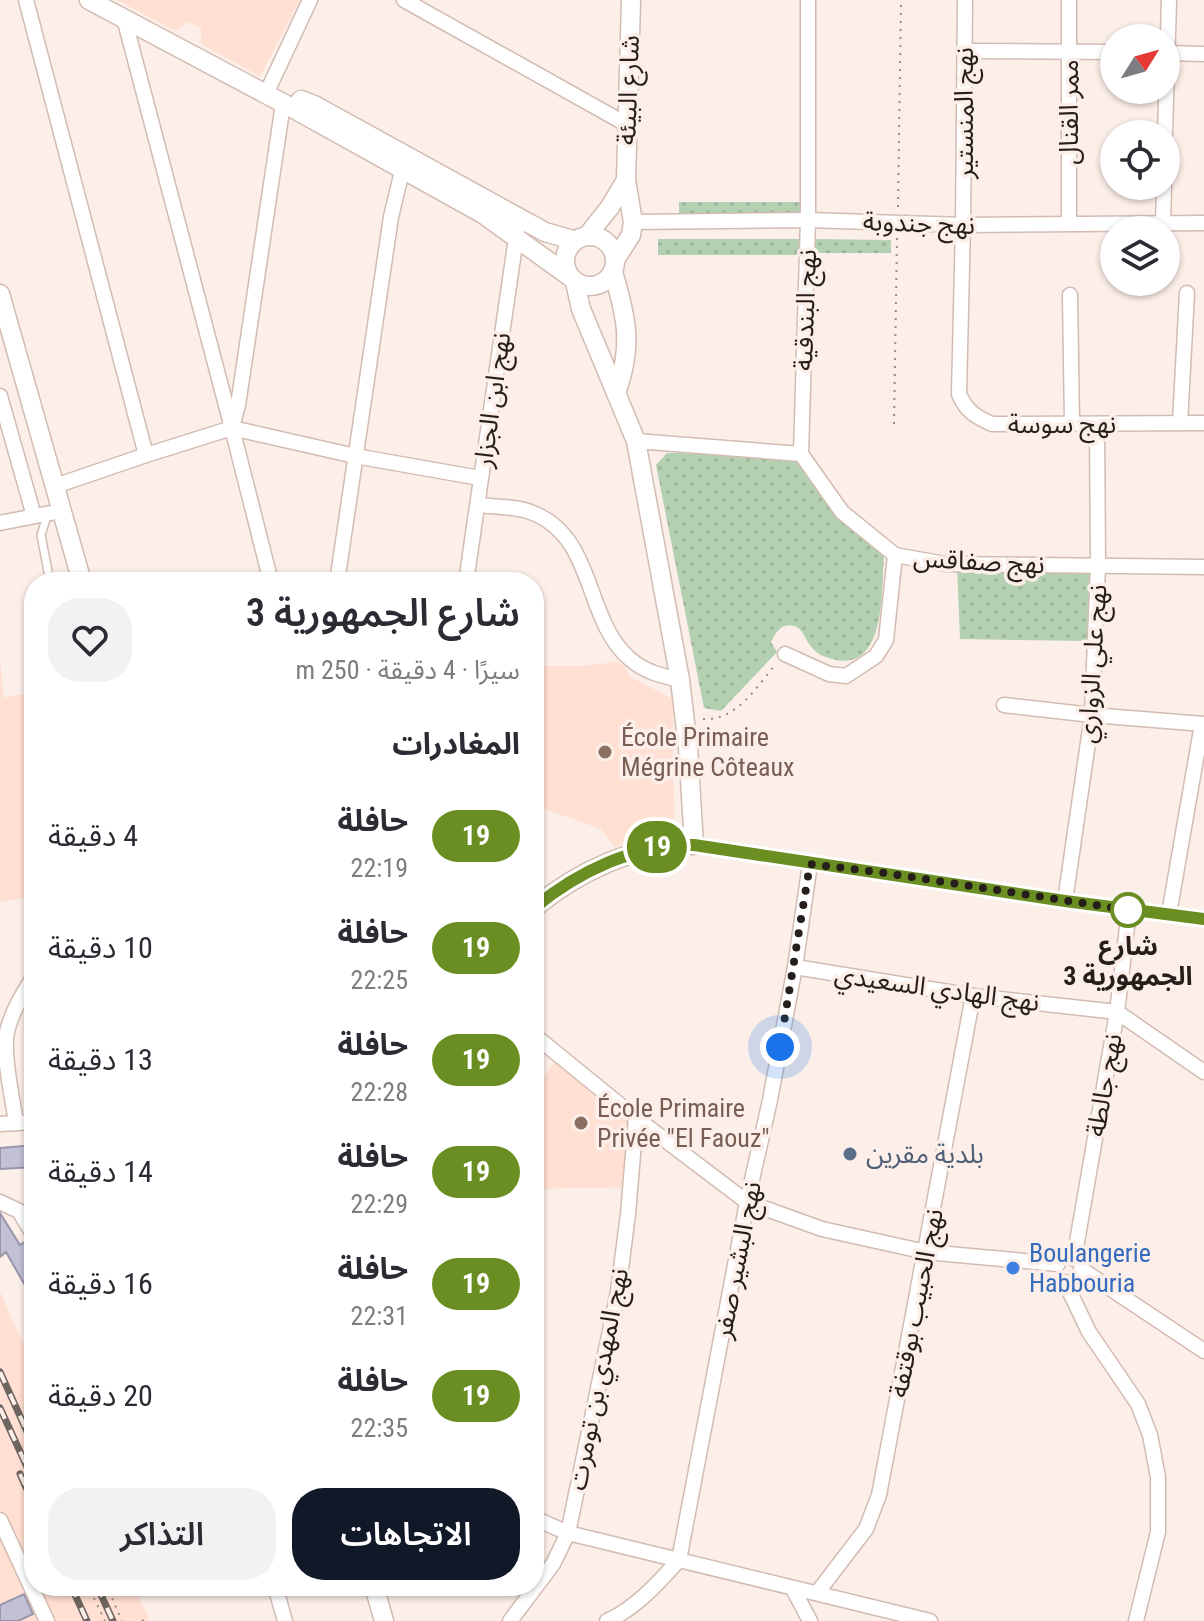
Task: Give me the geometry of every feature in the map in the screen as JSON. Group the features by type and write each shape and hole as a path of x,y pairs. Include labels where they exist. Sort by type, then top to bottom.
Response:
{"street":[{"path":"26,0 146,455"},
{"path":"89,0 483,214 518,228 580,238 599,237 608,243 623,304 627,353 626,366 616,393"},
{"path":"266,94 310,0"},
{"path":"404,0 626,124"},
{"name":"شارع البيئة","path":"631,0 626,180 633,222"},
{"name":"نهج البندقية","path":"801,454 808,220 808,0"},
{"name":"نهج المنستير","path":"963,225 965,0"},
{"name":"ممر القنال","path":"1069,0 1069,223"},
{"path":"1168,24 1169,0"},
{"path":"124,18 268,572"},
{"path":"964,51 1100,52"},
{"path":"1180,53 1204,54"},
{"path":"288,106 301,100 314,105 518,228 572,279 586,287 607,281 631,235 633,222"},
{"path":"232,428 288,106"},
{"path":"338,572 391,217 402,171"},
{"path":"626,180 610,207 565,255 565,269 572,279 581,309 636,441 680,680 694,845"},
{"name":"نهج جندوبة","path":"633,222 808,220 963,225 1100,223"},
{"name":"نهج جندوبة","path":"1180,224 1204,223"},
{"name":"نهج سوسة","path":"963,225 959,394 977,418 992,424 1204,423"},
{"name":"نهج ابن الجزار","path":"468,572 518,228"},
{"path":"1180,423 1187,293"},
{"path":"0,294 55,486 48,513"},
{"path":"1070,295 1072,423"},
{"path":"0,396 48,513 77,572"},
{"name":"نهج علي الزواري","path":"1065,901 1092,715 1098,565 1097,425"},
{"path":"55,486 232,428 355,456 480,478"},
{"path":"636,441 801,454"},
{"name":"نهج صفاقس","path":"801,454 842,512 895,555 945,564 1204,567"},
{"path":"478,505 518,508 552,523 572,545 615,641 629,658 652,673 680,680"},
{"path":"0,523 48,513"},
{"path":"785,654 829,674 846,676 876,656 886,640 895,555"},
{"path":"1004,705 1203,724 1169,914"},
{"path":"544,900 605,864 656,847 694,845 1204,919"},
{"name":"نهج البشير صفر","path":"679,1560 747,1202 770,1100 795,967 810,864"},
{"name":"نهج جالطة","path":"1078,1264 1117,1012 1129,910"},
{"name":"نهج الهادي السعيدي","path":"795,967 973,996 1117,1012 1204,1072"},
{"path":"16,1123 6,1030 24,991"},
{"name":"نهج الحبيب بوقتفة","path":"817,1593 866,1529 873,1513 926,1252 973,996"},
{"path":"544,1043 747,1202 822,1229 926,1252 1058,1264 1065,1258 1204,1351"},
{"name":"نهج المهدي بن تومرت","path":"544,1576 568,1533 618,1292 636,1118"},
{"path":"0,1124 24,1123"},
{"path":"0,1202 19,1211 24,1219"},
{"path":"19,1211 24,1209"},
{"path":"1058,1264 1058,1274 1065,1282 1089,1332 1138,1404 1150,1435 1158,1477 1158,1532 1136,1621"},
{"path":"1065,1282 1074,1281 1078,1264"},
{"path":"0,1520 24,1572"},
{"path":"544,1522 568,1533 930,1621"},
{"path":"607,1621 619,1616 641,1598 679,1560"},
{"path":"793,1589 810,1621"},
{"path":"35,1596 47,1621"},
{"path":"278,1596 285,1621"},
{"path":"377,1596 384,1621"},
{"name":"نهج المهدي بن تومرت","path":"510,1621 529,1596"}],"lane":[{"path":"48,513 41,535 48,572"}],"path":[{"path":"685,718 716,720 727,717 785,654"},
{"path":"111,1596 122,1621"},
{"path":"94,1598 105,1621"},
{"path":"142,1621 147,1621"}],"shaded area":[{"path":"117,0 300,0 260,76 201,44 201,28 188,22 176,31"},
{"path":"0,660 4,698 24,694 24,898 0,902"},
{"name":"École Primaire Mégrine Côteaux","path":"617,662 624,666 630,677 673,699 674,828 615,847 601,829 544,809 544,666"},
{"name":"École Primaire Privée \"El Faouz\"","path":"556,1060 626,1119 631,1127 629,1187 544,1189 544,1077"},
{"path":"0,1292 24,1345 24,1596 139,1596 150,1621 0,1621"}],"green space":[{"path":"679,202 801,202 801,214 679,213"},
{"path":"658,239 803,239 803,255 658,255"},
{"path":"812,239 891,240 891,253 812,253"},
{"path":"667,453 779,455 799,462 842,519 884,556 876,630 870,646 859,657 844,661 823,656 817,653 798,628 786,626 777,632 771,642 777,652 721,711 704,708 656,465"},
{"path":"957,565 1085,568 1092,576 1088,641 960,639"}],"building":[{"path":"24,1146 24,1168 0,1169 0,1148"},
{"path":"0,1213 20,1245 24,1242 24,1284 6,1252 0,1257"},
{"path":"24,1594 33,1614 18,1621 0,1621 0,1605"}],"railway":[{"path":"0,1372 24,1425"},
{"path":"0,1408 24,1460"},
{"path":"20,1474 24,1483"},
{"path":"76,1596 87,1621"},
{"path":"102,1596 113,1621"}],"bus line":[{"name":"19","path":"544,900 605,864 671,844 1204,919"}],"place":[{"name":"École Primaire Mégrine Côteaux","path":"605,752"},
{"name":"شارع الجمهورية 3","path":"1128,910"},
{"name":"École Primaire Privée \"El Faouz\"","path":"581,1123"},
{"name":"بلدية مقرين","path":"850,1154"},
{"name":"Boulangerie Habbouria","path":"1013,1268"}],"route":[{"path":"780,1047 810,864 1128,910"}]}
